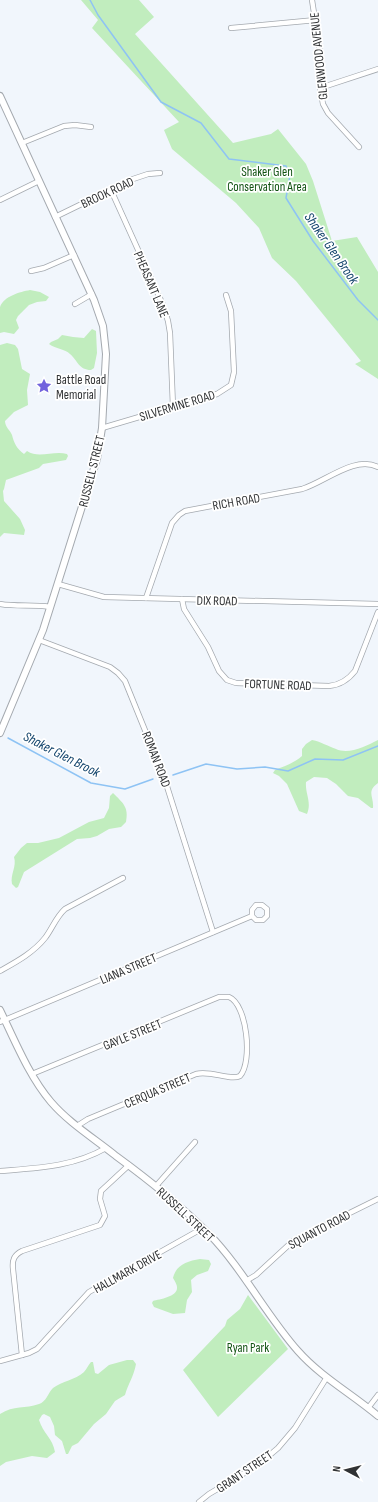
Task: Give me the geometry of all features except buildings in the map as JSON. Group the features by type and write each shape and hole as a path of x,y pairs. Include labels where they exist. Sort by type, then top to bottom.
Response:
{"street":[{"name":"GLENWOOD AVENUE","path":"312,0 321,58 321,100 325,109 359,147"},
{"path":"231,28 316,20"},
{"path":"320,88 378,69"},
{"name":"RUSSELL STREET","path":"0,96 92,294 101,320 106,345 102,428 94,472 39,640 2,724 0,733"},
{"path":"22,144 64,126 75,125 91,127"},
{"name":"BROOK ROAD","path":"55,217 138,178 160,173"},
{"path":"0,200 39,181"},
{"name":"PHEASANT LANE","path":"111,190 163,305 168,321 170,333 173,407"},
{"path":"31,271 44,268 74,255"},
{"path":"75,304 92,294"},
{"name":"SILVERMINE ROAD","path":"102,428 217,394 229,387 232,382 234,372 231,311 226,295"},
{"name":"RICH ROAD","path":"146,598 171,527 174,520 182,512 192,508 302,489 358,463 369,463 378,467"},
{"name":"DIX ROAD","path":"58,584 101,596 378,604"},
{"name":"FORTUNE ROAD","path":"182,599 183,609 206,644 219,671 227,680 236,683 329,686 342,683 355,671 378,612"},
{"path":"0,604 13,606 39,605 50,607"},
{"name":"ROMAN ROAD","path":"39,640 110,667 125,681 164,777 213,932"},
{"path":"0,971 33,950 45,938 63,911 123,878"},
{"name":"LIANA STREET","path":"2,1020 252,916"},
{"name":"GAYLE STREET","path":"32,1074 219,997 226,996 232,998 240,1009 245,1030 246,1062 240,1076"},
{"name":"RUSSELL STREET","path":"0,1010 2,1020 32,1074 52,1104 77,1126 156,1186 203,1228 230,1260 296,1348 308,1361 378,1416"},
{"name":"CERQUA STREET","path":"77,1126 88,1119 196,1074 210,1073 234,1077 240,1076"},
{"path":"156,1186 195,1142"},
{"path":"0,1171 61,1165 81,1159 106,1148"},
{"path":"22,1354 13,1269 13,1261 15,1256 22,1251 100,1225 105,1216 100,1198 101,1191 129,1165"},
{"name":"SQUANTO ROAD","path":"246,1281 256,1275 293,1241 378,1199"},
{"name":"HALLMARK DRIVE","path":"0,1361 33,1351 42,1345 91,1291 203,1228"},
{"name":"GRANT STREET","path":"199,1502 209,1494 258,1465 278,1448 295,1428 328,1377"},
{"path":"368,1408 378,1395"}],"green space":[{"name":"Shaker Glen Conservation Area","path":"81,0 139,0 154,17 135,34 233,143 271,134 278,129 306,164 332,241 357,237 378,272 378,379 355,364 361,361 296,281 272,258 259,228 236,203 172,149 164,130 179,122 92,28 98,20"},
{"path":"30,290 40,292 49,297 46,301 29,305 18,316 16,320 19,328 14,334 4,332 0,333 0,307 2,303 13,295"},
{"path":"92,329 96,331 97,353 94,368 91,370 81,367 68,352 49,344 62,335 84,338"},
{"path":"7,343 15,345 18,349 22,369 30,374 27,390 28,405 14,412 5,421 16,446 24,454 27,451 36,454 62,453 67,454 68,456 66,460 43,464 39,468 6,480 3,491 4,501 20,519 25,530 24,535 4,533 0,537 0,345"},
{"path":"312,740 341,751 346,751 357,749 378,740 378,783 374,786 371,792 373,808 358,798 348,796 336,784 327,778 314,777 306,782 309,802 307,814 299,811 287,784 279,776 273,773 275,770 302,756 302,749"},
{"path":"113,793 122,803 127,813 126,822 121,827 109,829 90,838 77,839 24,872 18,887 16,888 12,884 15,864 14,857 21,848 27,843 38,843 59,838 89,822 104,818 109,808 110,796"},
{"path":"200,1259 209,1260 211,1264 208,1271 197,1275 191,1280 192,1292 187,1300 185,1313 173,1314 154,1307 152,1303 153,1301 168,1297 177,1290 177,1285 173,1278 179,1267 187,1262"},
{"name":"Ryan Park","path":"248,1295 288,1349 218,1417 183,1370 225,1326 227,1320 240,1309"},
{"path":"127,1360 133,1360 136,1364 125,1395 115,1401 106,1414 94,1424 78,1443 72,1446 68,1454 66,1454 62,1441 55,1435 54,1426 50,1417 44,1414 39,1420 54,1447 55,1452 47,1458 32,1456 6,1462 0,1466 0,1414 10,1409 41,1403 53,1388 80,1375 85,1371 91,1362 93,1362 95,1373 98,1374 109,1365"}],"waterway":[{"name":"Shaker Glen Brook","path":"90,0 98,15 161,102 201,123 229,159 286,166 290,175 286,198 313,241 358,300 378,320"},
{"name":"Shaker Glen Brook","path":"8,738 91,783 125,789 153,779"},
{"name":"Shaker Glen Brook","path":"173,775 206,764 237,769 265,767 288,771 315,759 343,760 378,746"}],"place":[{"name":"Battle Road Memorial","path":"44,386"}]}
